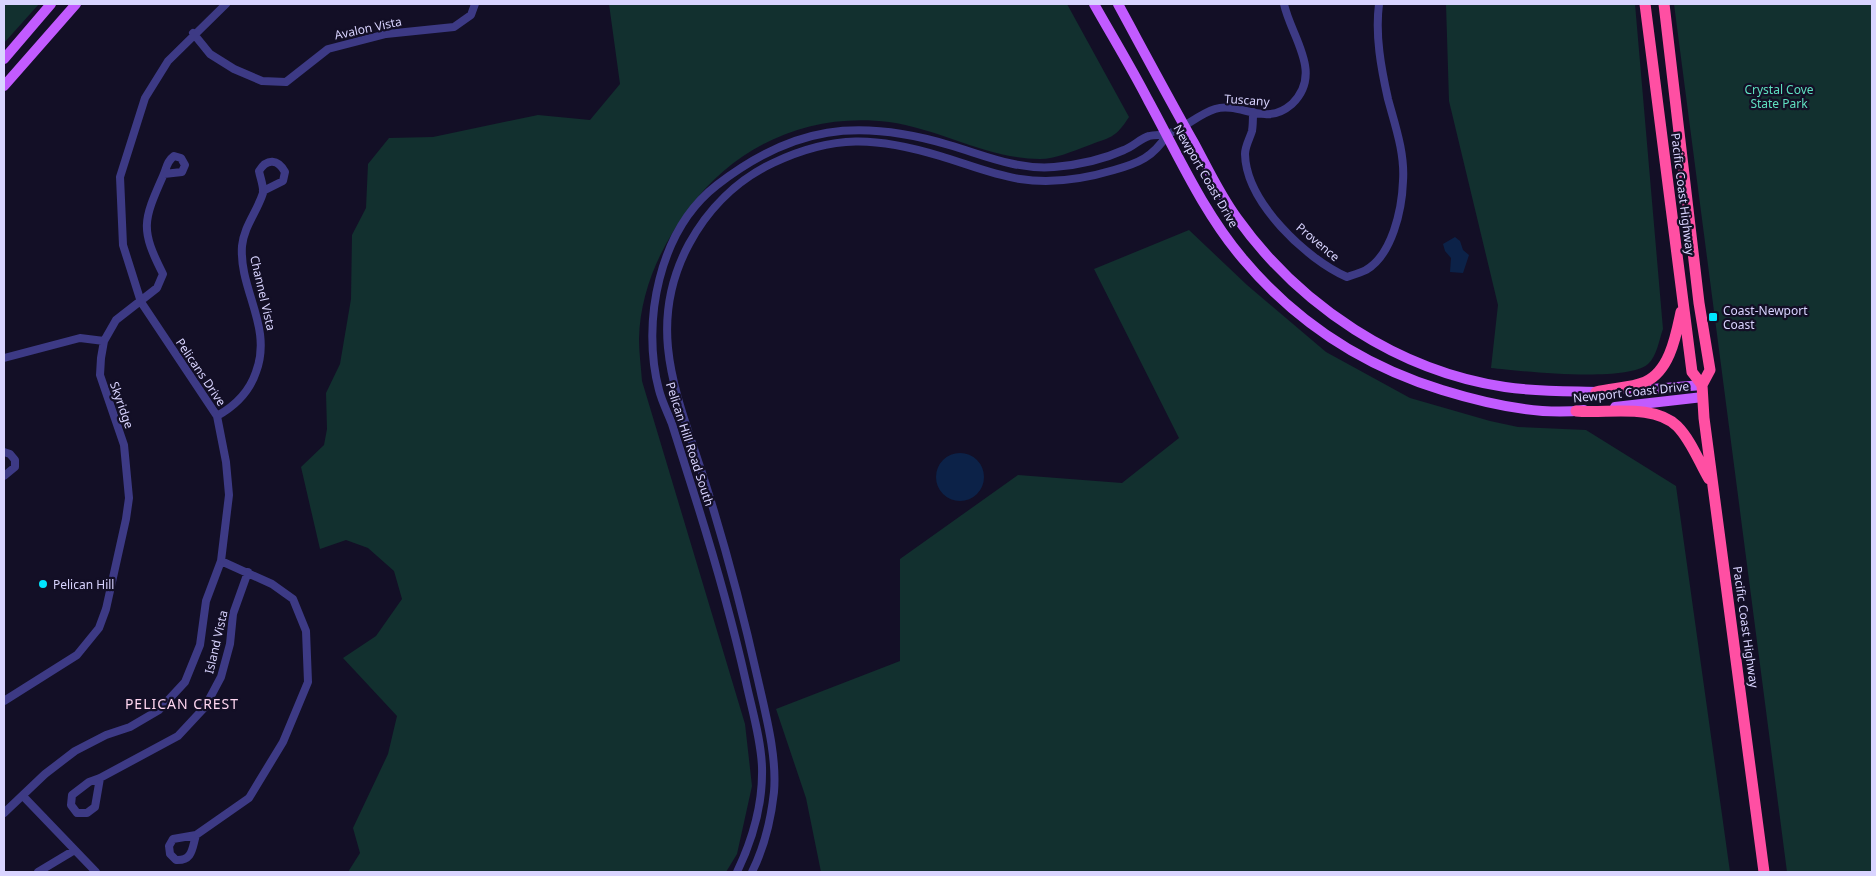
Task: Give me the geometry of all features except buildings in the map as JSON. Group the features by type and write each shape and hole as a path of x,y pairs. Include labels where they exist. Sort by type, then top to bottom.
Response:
{"highway":[{"name":"Pacific Coast Highway","path":"1645,4 1692,372 1702,385"},
{"name":"Pacific Coast Highway","path":"1664,4 1699,303 1710,370 1702,385 1702,397 1712,485 1764,872"},
{"path":"1596,392 1646,382 1658,372 1674,345 1683,303"},
{"path":"1576,411 1639,412 1665,417 1682,433 1712,485"}],"main road":[{"path":"4,59 50,4"},
{"path":"4,86 76,4"},
{"name":"Newport Coast Drive","path":"1094,4 1209,211 1242,258 1294,310 1341,345 1361,357 1413,381 1466,398 1532,409 1576,411 1702,397"},
{"name":"Newport Coast Drive","path":"1118,4 1221,194 1259,246 1306,294 1358,332 1395,353 1463,377 1504,386 1540,391 1620,392 1702,385"}],"street":[{"name":"Pelicans Drive","path":"4,813 45,774 75,751 106,734 130,727 160,710 185,682 200,645 206,601 221,561 229,495 226,462 217,416 141,302 123,245 120,177 146,98 168,61 194,33 226,4"},
{"name":"Avalon Vista","path":"194,33 210,54 234,69 262,81 286,82 328,49 386,34 454,27 471,14 475,4"},
{"name":"Tuscany","path":"1184,126 1213,110 1236,109 1272,114 1286,108 1298,97 1303,88 1307,71 1304,57 1287,17 1284,4"},
{"name":"Provence","path":"1253,112 1252,130 1245,153 1253,187 1274,220 1328,268 1348,277 1366,270 1381,256 1393,232 1404,180 1399,139 1380,59 1377,20 1379,4"},
{"name":"Pelican Hill Road South","path":"737,872 753,832 762,767 756,727 732,619 696,498 659,390 653,351 654,305 661,274 671,245 688,218 713,188 749,162 793,141 829,131 871,129 902,133 1026,168 1054,167 1094,161 1127,149 1149,136 1166,135 1184,126"},
{"path":"899,145 902,133"},
{"name":"Pelican Hill Road South","path":"752,872 768,828 774,792 773,766 758,679 743,612 707,489 670,374 666,341 669,298 688,245 703,221 726,194 758,171 798,151 832,142 868,141 899,145 1021,179 1054,182 1097,175 1128,166 1156,152 1166,135"},
{"path":"4,358 80,338 104,341 116,320 157,288 163,274 148,246 146,222 153,196 164,174"},
{"name":"Channel Vista","path":"217,416 238,402 253,380 258,366 262,339 243,260 242,246 248,221 264,191"},
{"name":"Skyridge","path":"4,701 59,668 77,654 90,641 99,628 106,609 114,578 129,498 124,445 100,375 104,341"},
{"path":"4,452 10,454 15,460 15,467 4,476"},
{"path":"196,835 249,798 283,742 308,682 306,631 293,599 272,584 221,561"},
{"name":"Island Vista","path":"100,778 95,807 87,814 77,813 71,805 72,795 89,782 178,736 205,707 221,677 230,644 233,614 248,572"},
{"path":"746,682 758,679"},
{"path":"762,767 773,766"},
{"path":"23,796 73,851 96,872"},
{"path":"38,872 73,851"}],"green space":[{"path":"4,4 39,4 4,43"},
{"path":"609,4 1067,4 1129,117 1120,130 1107,139 1052,158 1040,159 1002,154 927,131 889,122 860,120 832,122 804,128 778,137 753,150 730,166 709,185 690,207 661,253 648,286 640,321 639,344 642,381 745,724 752,786 737,854 726,872 348,872 360,853 353,828 388,754 397,716 343,658 376,636 402,599 394,571 368,548 346,540 320,549 301,467 324,445 327,429 326,393 340,364 351,299 352,235 366,208 368,164 389,138 433,137 538,115 590,120 620,84"},
{"path":"1446,4 1635,4 1663,329 1656,352 1648,364 1636,370 1597,374 1548,373 1491,368 1498,305 1449,101"},
{"name":"Crystal Cove State Park","path":"1674,4 1872,4 1872,872 1787,872"},
{"path":"1189,230 1247,285 1326,352 1410,398 1518,427 1586,430 1676,486 1730,872 821,872 806,798 776,709 900,661 900,559 1018,475 1122,483 1179,438 1094,269"}],"water":[{"path":"1455,237 1460,241 1463,250 1469,255 1463,273 1450,272 1451,258 1445,251 1443,244"},
{"path":"960,453 969,455 977,460 982,468 984,477 982,486 977,494 969,499 960,501 951,499 943,494 938,486 936,477 938,468 943,460 951,455"}],"place":[{"name":"Coast-Newport Coast","path":"1713,317"},
{"name":"Pelican Hill","path":"43,584"}],"district":[{"name":"PELICAN CREST","path":"182,703"}]}
